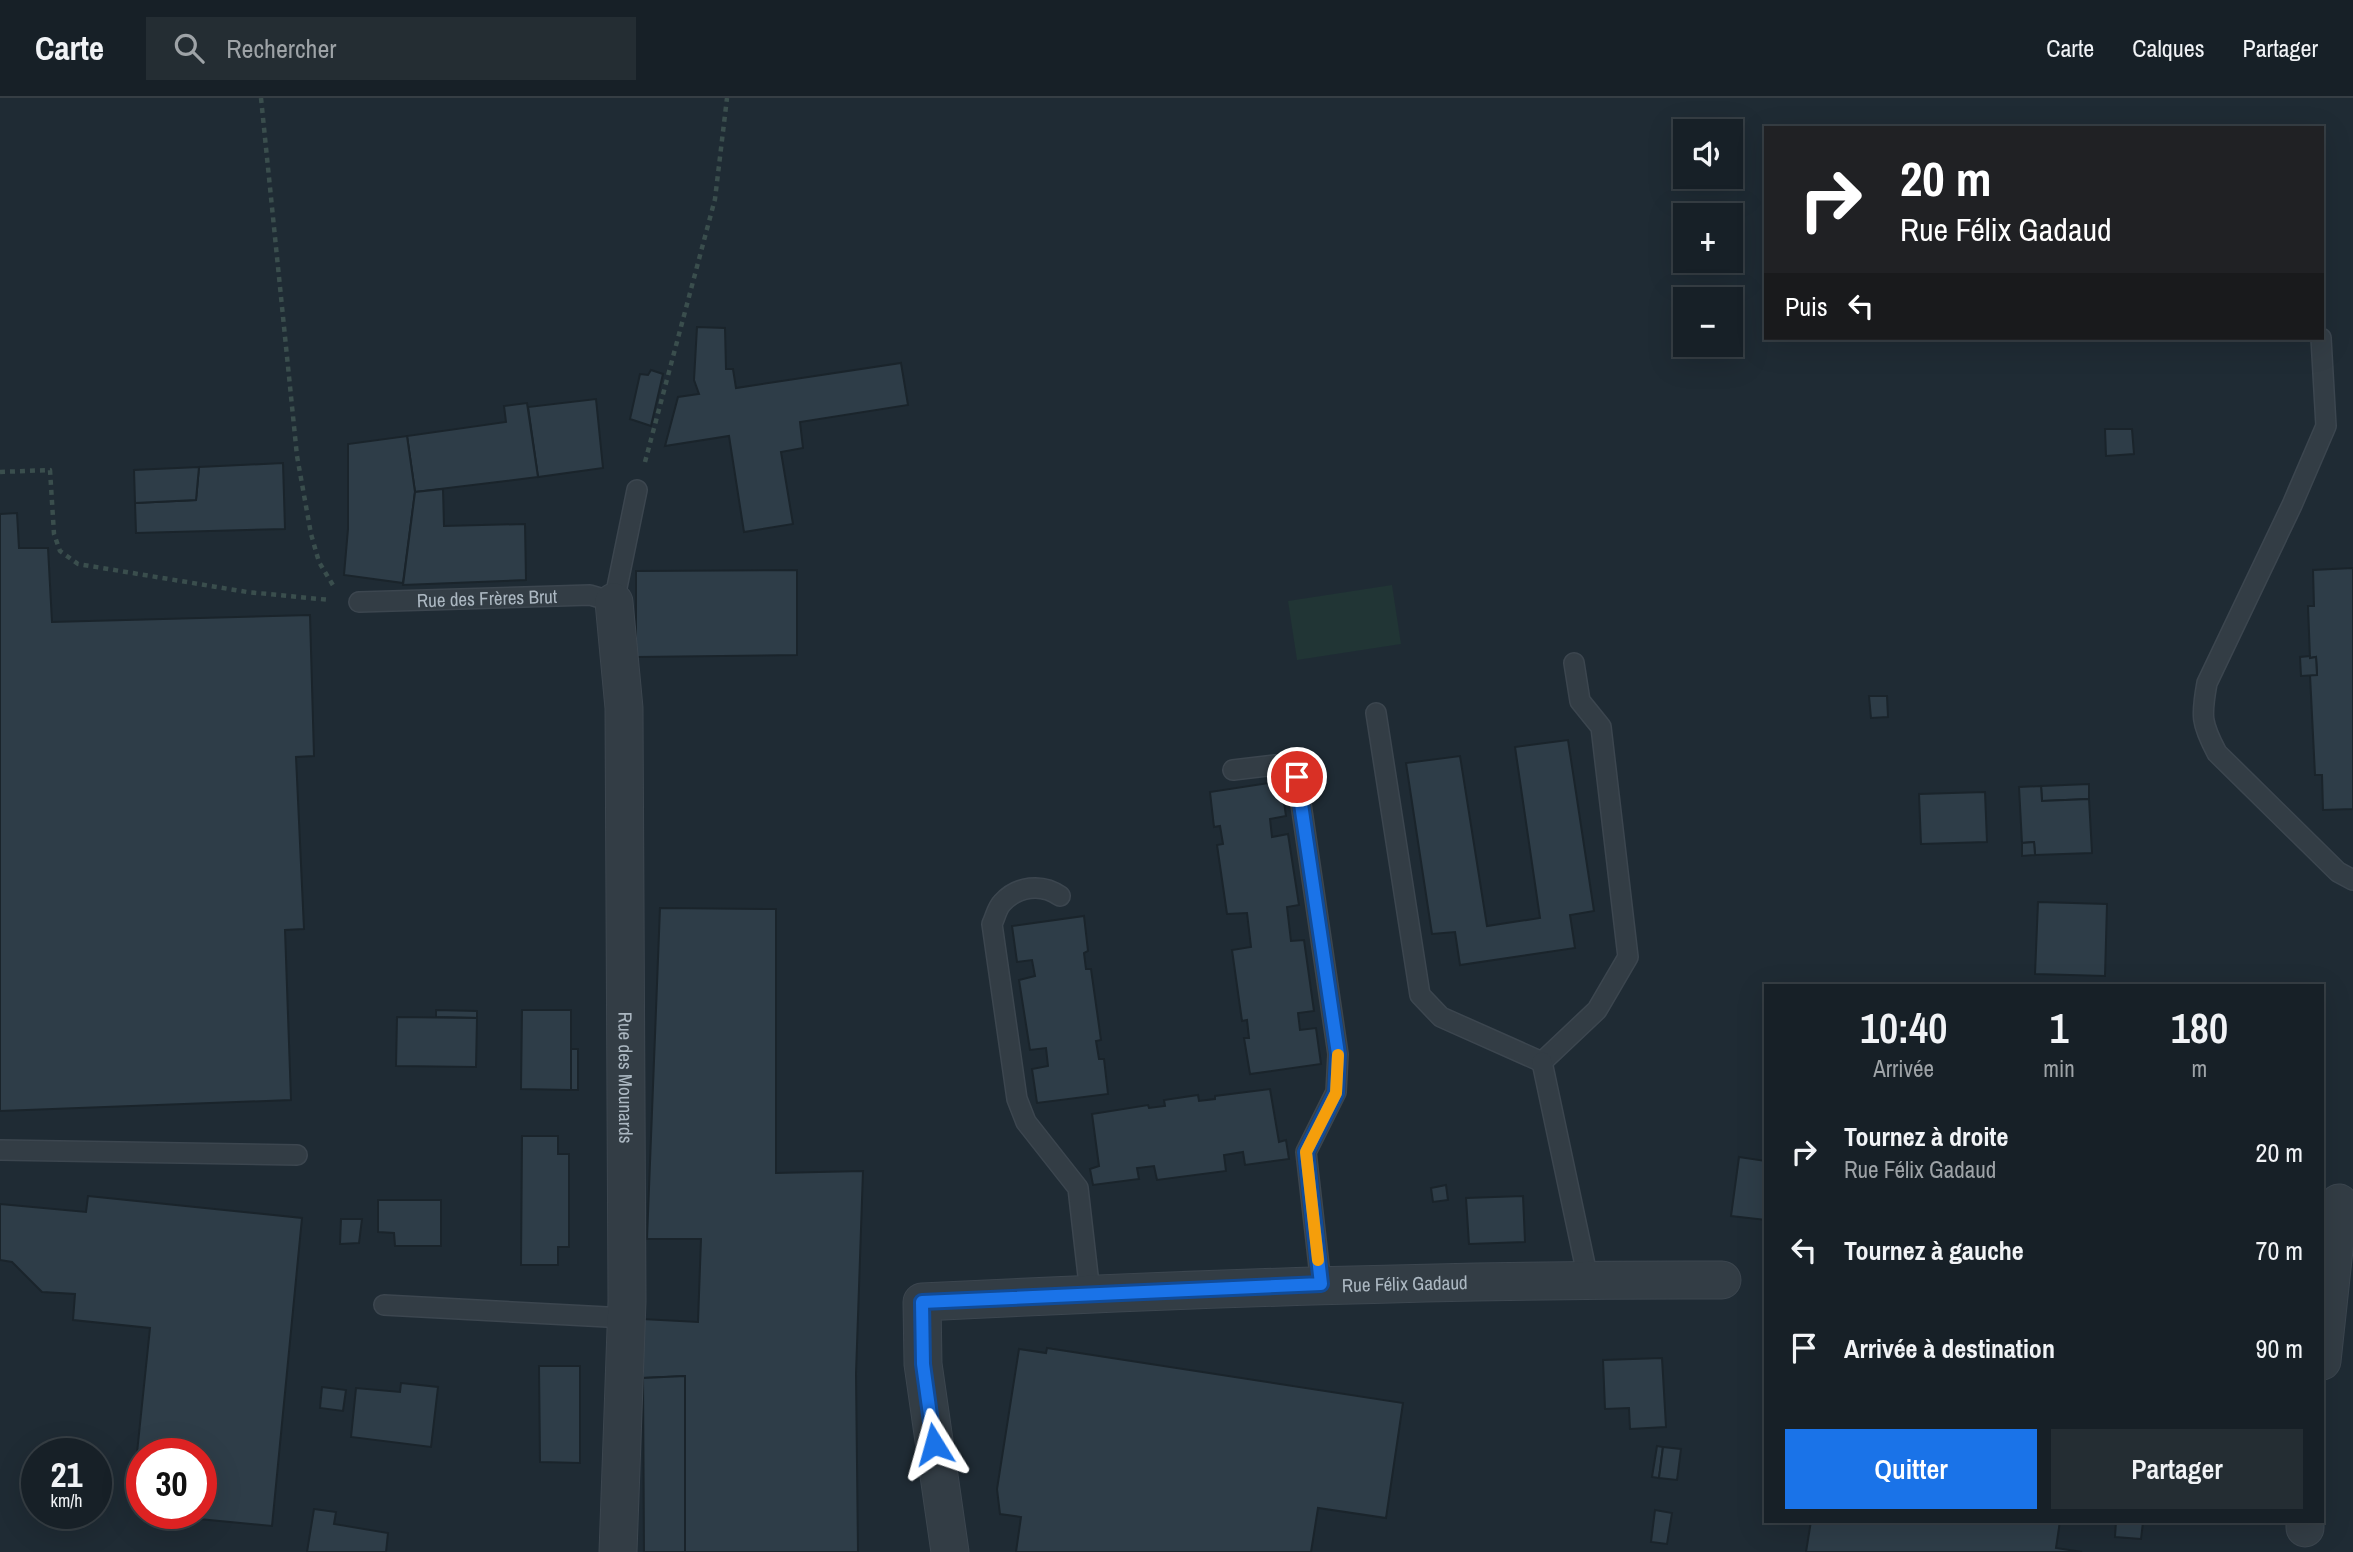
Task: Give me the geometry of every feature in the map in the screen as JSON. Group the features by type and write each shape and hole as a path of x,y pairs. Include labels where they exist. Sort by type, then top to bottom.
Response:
{"street":[{"name":"Rue des Mounards","path":"614,602 624,708 626,1318 618,1552"},
{"path":"2324,1341 2338,1203"},
{"name":"Rue Félix Gadaud","path":"950,1552 923,1364 922,1302 1321,1284 1588,1279 1722,1280"}],"lane":[{"path":"2322,340 2326,426 2292,505 2207,683 2202,713 2206,732 2217,753 2338,872 2353,880"},
{"path":"614,602 637,490"},
{"name":"Rue des Frères Brut","path":"359,602 590,595 614,602"},
{"path":"1542,1062 1597,1010 1628,957 1601,727 1580,701 1574,663"},
{"path":"1376,713 1420,995 1441,1017 1542,1062"},
{"path":"1233,770 1288,766 1297,777 1338,1054 1336,1093 1306,1152 1321,1284"},
{"path":"1060,896 1051,890 1034,887 1018,891 1001,904 992,924 1017,1099 1026,1122 1078,1188 1090,1293"},
{"path":"1542,1062 1588,1279"},
{"path":"0,1150 297,1155"},
{"path":"384,1305 626,1318"}],"path":[{"path":"261,98 297,456 311,534 319,562 334,586 359,602"},
{"path":"637,490 715,199 727,98"},
{"path":"0,472 50,470 54,534 60,551 78,564 247,592 359,602"}],"green space":[{"path":"1392,585 1401,644 1297,660 1288,601"}],"building":[{"path":"697,327 725,328 726,369 733,369 736,388 901,363 908,405 800,422 803,448 781,452 793,524 744,532 729,436 665,446 678,397 699,394 694,380"},
{"path":"651,370 663,374 651,426 630,419 640,374 648,375"},
{"path":"596,399 603,468 538,477 528,407"},
{"path":"527,403 538,477 415,492 407,436 506,422 504,406"},
{"path":"2105,429 2132,429 2134,454 2106,456"},
{"path":"407,436 415,492 403,583 344,575 348,529 348,444"},
{"path":"283,463 285,529 136,533 135,503 196,500 199,467"},
{"path":"199,467 196,500 135,503 134,470"},
{"path":"443,489 444,526 525,524 526,580 403,585 415,492"},
{"path":"17,513 19,548 48,548 52,622 310,615 314,756 296,757 304,929 285,930 291,1100 0,1111 0,514"},
{"path":"2353,568 2353,809 2323,810 2322,775 2315,775 2310,675 2317,675 2316,657 2310,658 2308,606 2314,606 2313,570"},
{"path":"797,570 797,655 636,657 636,571"},
{"path":"2300,657 2316,657 2317,675 2301,676"},
{"path":"1869,696 1887,696 1888,717 1871,718"},
{"path":"1568,740 1594,911 1570,915 1575,948 1460,965 1455,932 1432,934 1406,763 1460,756 1487,926 1540,918 1515,747"},
{"path":"1281,781 1286,816 1270,819 1272,837 1288,834 1299,905 1287,907 1291,941 1304,940 1314,1011 1298,1013 1300,1030 1316,1028 1321,1064 1250,1074 1244,1038 1249,1038 1247,1020 1242,1021 1232,950 1251,947 1247,913 1227,914 1217,845 1223,844 1220,826 1214,827 1210,792"},
{"path":"2089,784 2089,799 2042,801 2041,786"},
{"path":"2041,786 2042,801 2089,799 2092,853 2035,855 2034,842 2022,843 2019,787"},
{"path":"1985,792 1987,842 1921,844 1919,794"},
{"path":"2034,842 2035,855 2022,856 2022,843"},
{"path":"2038,902 2107,904 2105,976 2035,974"},
{"path":"660,908 776,909 776,1173 863,1171 856,1374 858,1552 685,1552 685,1376 643,1378 642,1319 698,1322 701,1239 647,1239"},
{"path":"1084,916 1088,951 1084,953 1086,969 1091,969 1101,1040 1096,1041 1099,1059 1104,1059 1108,1094 1037,1103 1032,1069 1048,1066 1046,1048 1030,1050 1019,980 1035,976 1032,960 1017,962 1012,926"},
{"path":"436,1010 477,1011 477,1018 436,1017"},
{"path":"522,1010 571,1010 571,1090 521,1089"},
{"path":"397,1017 477,1018 476,1067 396,1066"},
{"path":"571,1049 578,1049 578,1090 571,1090"},
{"path":"1270,1089 1279,1142 1286,1140 1289,1159 1245,1165 1243,1152 1224,1155 1226,1171 1157,1180 1154,1166 1137,1168 1139,1179 1093,1185 1090,1169 1099,1166 1092,1114 1148,1105 1149,1108 1165,1106 1164,1100 1198,1095 1199,1101 1215,1099 1215,1096"},
{"path":"522,1136 558,1136 558,1154 569,1154 569,1247 558,1247 558,1265 521,1265"},
{"path":"1739,1157 1764,1161 1764,1220 1731,1216"},
{"path":"1446,1185 1448,1200 1433,1202 1431,1188"},
{"path":"88,1196 302,1218 272,1526 217,1521 217,1438 139,1438 150,1328 73,1320 75,1294 42,1292 12,1262 0,1260 0,1204 86,1212"},
{"path":"1523,1196 1525,1242 1469,1244 1466,1198"},
{"path":"378,1200 441,1200 441,1246 395,1246 394,1233 378,1232"},
{"path":"341,1219 362,1219 359,1243 340,1244"},
{"path":"1047,1348 1403,1403 1386,1518 1318,1508 1311,1552 1016,1552 1021,1517 1000,1514 997,1489 1019,1349 1046,1353"},
{"path":"1662,1358 1666,1427 1630,1429 1629,1408 1605,1409 1603,1360"},
{"path":"539,1366 580,1366 580,1463 540,1462"},
{"path":"685,1376 685,1552 644,1552 643,1378"},
{"path":"401,1383 438,1387 431,1447 351,1437 356,1388 400,1392"},
{"path":"322,1387 346,1390 343,1411 320,1408"},
{"path":"1657,1446 1663,1447 1659,1478 1652,1477"},
{"path":"1663,1447 1681,1449 1677,1480 1659,1478"},
{"path":"314,1509 336,1512 334,1524 388,1533 386,1552 307,1552"},
{"path":"1655,1510 1672,1513 1667,1544 1651,1542"},
{"path":"1811,1523 2060,1523 2056,1548 2082,1552 1806,1552"},
{"path":"2116,1523 2143,1523 2141,1539 2115,1537"}],"slow traffic":[{"path":"1318,1260 1306,1152 1336,1093 1338,1055"}],"route":[{"path":"934,1444 923,1364 922,1302 1321,1284 1306,1152 1336,1093 1338,1054 1297,777"}]}
